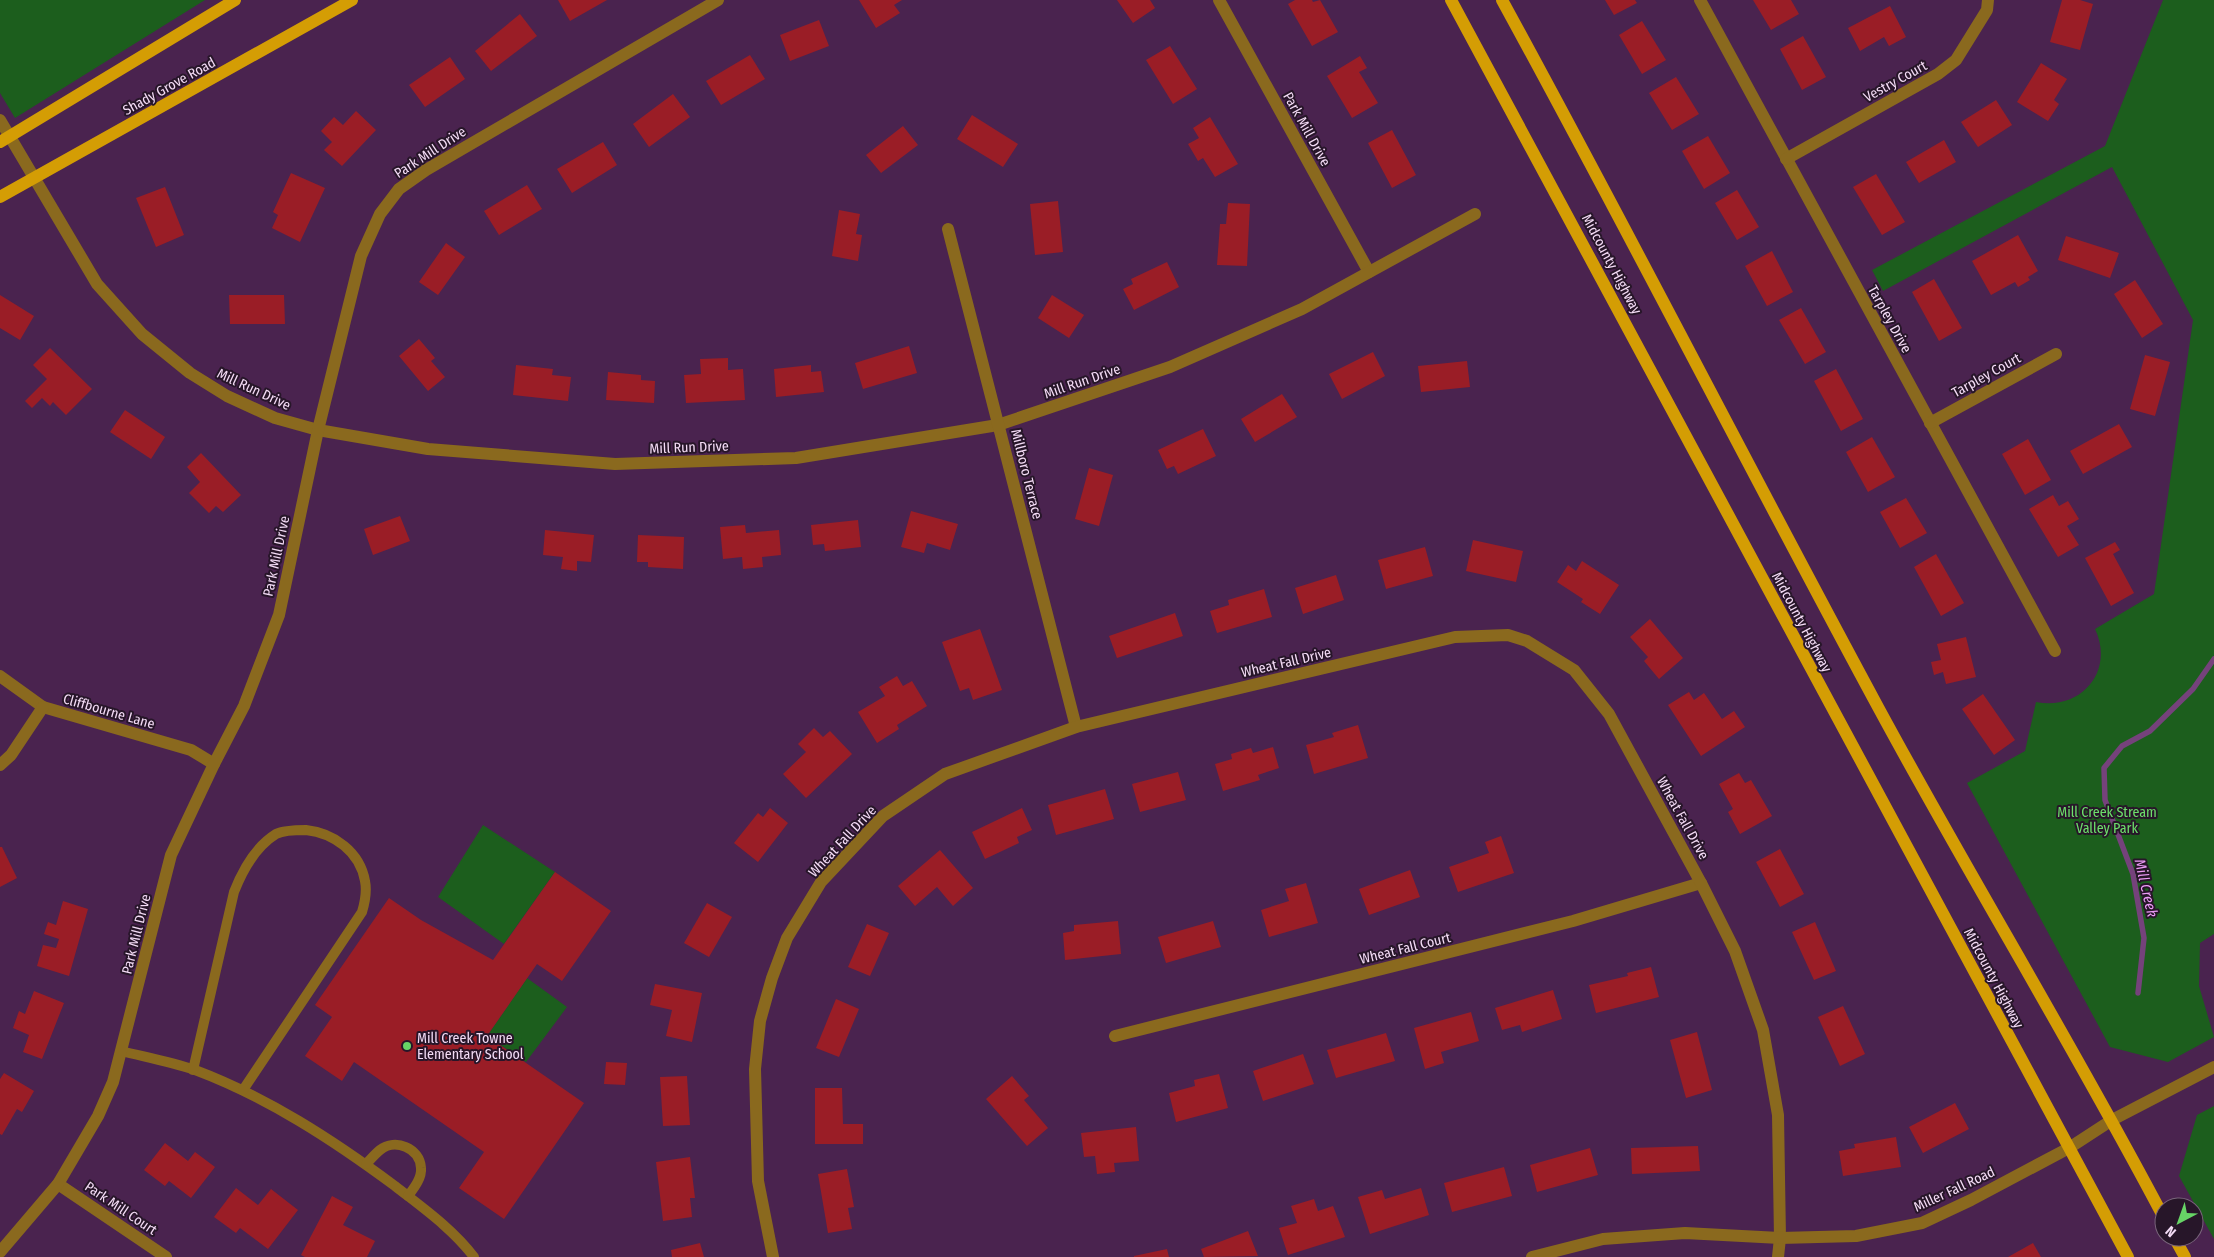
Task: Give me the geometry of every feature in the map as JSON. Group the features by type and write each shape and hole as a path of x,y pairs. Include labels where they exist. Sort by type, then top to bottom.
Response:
{"main road":[{"path":"5,140 235,0"},
{"name":"Shady Grove Road","path":"0,197 352,0"},
{"name":"Midcounty Highway","path":"1451,0 2128,1257"},
{"name":"Midcounty Highway","path":"1502,0 1580,142 1879,709 2112,1120 2154,1199"}],"street":[{"name":"Park Mill Drive","path":"0,1252 58,1184 98,1116 113,1082 171,855 244,706 279,615 318,430 361,256 380,214 399,189 426,170 718,0"},
{"name":"Park Mill Drive","path":"1219,0 1369,272"},
{"name":"Tarpley Drive","path":"1700,0 2055,651"},
{"name":"Vestry Court","path":"1786,159 1938,74 1956,60 1987,10 1988,0"},
{"name":"Mill Run Drive","path":"0,120 5,140 33,178 97,284 142,334 190,373 227,396 275,418 318,430 428,450 615,464 796,458 998,425 1170,367 1302,309 1475,214"},
{"name":"Millboro Terrace","path":"948,229 1076,727"},
{"name":"Tarpley Court","path":"1930,423 2056,354"},
{"name":"Wheat Fall Drive","path":"773,1257 758,1181 755,1069 760,1021 772,978 787,938 821,882 883,816 945,774 1076,727 1454,637 1508,636 1527,641 1574,670 1610,714 1736,951 1763,1030 1778,1115 1780,1238 1778,1257"},
{"name":"Cliffbourne Lane","path":"0,676 43,707 191,750 214,764"},
{"path":"0,765 11,755 43,707"},
{"name":"Wheat Fall Court","path":"1115,1036 1573,921 1701,883"},
{"name":"Miller Fall Road","path":"1532,1257 1603,1239 1685,1233 1780,1238 1856,1236 1922,1222 1971,1200 2069,1148 2112,1120 2214,1067"},
{"name":"Park Mill Court","path":"58,1184 166,1257"}],"lane":[{"path":"193,1070 234,892 243,869 259,848 278,833 298,830 317,831 333,837 346,846 366,881 366,898 362,912 243,1090"},
{"path":"121,1050 193,1070 243,1090 306,1125 366,1164 408,1196 460,1238 474,1257"},
{"path":"366,1164 380,1149 394,1144 408,1147 418,1158 421,1169 418,1182 408,1196"}],"green space":[{"path":"0,0 205,0 15,118 0,93"},
{"name":"Mill Creek Stream Valley Park","path":"2163,0 2214,0 2214,934 2200,943 2199,986 2214,1037 2168,1062 2110,1047 1967,783 2025,751 2036,702 2052,703 2067,700 2080,694 2090,685 2097,673 2101,659 2100,645 2095,629 2154,594 2193,320 2112,167 1883,291 1872,270 2105,146"},
{"path":"483,825 555,872 504,944 438,897"},
{"path":"527,978 567,1007 526,1062 487,1036"},
{"path":"2214,1106 2214,1239 2204,1221 2204,1197 2191,1197 2179,1176 2197,1115"}],"building":[{"path":"558,0 607,0 570,21"},
{"path":"859,0 902,0 894,5 900,13 876,28"},
{"path":"1117,0 1150,0 1155,8 1133,23"},
{"path":"1295,0 1312,0 1313,2 1320,0 1338,32 1312,46 1288,4"},
{"path":"1605,0 1635,0 1637,3 1614,15"},
{"path":"1753,0 1791,0 1799,14 1771,30"},
{"path":"2062,0 2080,0 2093,4 2080,50 2050,42"},
{"path":"1890,6 1906,37 1889,46 1884,37 1860,51 1848,28"},
{"path":"520,14 537,36 491,71 475,51"},
{"path":"819,20 829,46 790,61 780,35"},
{"path":"1642,21 1666,60 1642,74 1619,35"},
{"path":"1803,36 1826,77 1802,90 1780,49"},
{"path":"1170,46 1197,89 1173,104 1146,60"},
{"path":"750,55 765,79 721,105 706,81"},
{"path":"1360,56 1367,68 1359,72 1378,103 1352,118 1327,76"},
{"path":"450,57 465,79 425,107 409,85"},
{"path":"2041,63 2067,79 2054,100 2059,104 2048,121 2017,102"},
{"path":"1676,77 1699,114 1672,130 1649,93"},
{"path":"673,94 690,117 649,147 633,124"},
{"path":"1996,100 2012,125 1978,147 1961,122"},
{"path":"356,111 376,130 342,166 324,150 332,142 321,131 334,117 343,125"},
{"path":"972,115 1018,144 1003,167 957,139"},
{"path":"1210,117 1238,164 1215,177 1203,158 1198,161 1188,144 1199,138 1193,128"},
{"path":"903,126 918,145 881,173 866,155"},
{"path":"1392,130 1416,175 1392,188 1368,143"},
{"path":"1708,136 1730,173 1704,189 1682,151"},
{"path":"1944,140 1956,162 1919,183 1906,162"},
{"path":"603,142 617,165 572,193 557,169"},
{"path":"291,173 325,188 300,242 272,228 278,215 273,212"},
{"path":"1876,174 1905,222 1882,235 1853,187"},
{"path":"527,185 542,209 499,235 484,211"},
{"path":"165,187 184,235 156,247 136,198"},
{"path":"1737,190 1759,227 1737,240 1715,203"},
{"path":"1058,201 1063,252 1035,255 1030,204"},
{"path":"1228,203 1250,204 1247,266 1217,265 1220,224 1226,224"},
{"path":"839,210 860,214 856,234 862,235 858,261 832,256"},
{"path":"2018,235 2038,271 2028,277 2030,280 2018,287 2015,282 1991,295 1972,261"},
{"path":"2066,236 2119,253 2110,278 2058,260"},
{"path":"446,243 465,257 438,295 419,282"},
{"path":"1772,251 1793,292 1767,306 1745,266"},
{"path":"1167,262 1179,287 1134,310 1123,289 1133,284 1131,279"},
{"path":"1934,279 1962,328 1939,341 1912,292"},
{"path":"2135,280 2163,324 2142,338 2114,294"},
{"path":"0,295 34,316 20,340 0,328"},
{"path":"229,295 284,295 285,324 230,324"},
{"path":"1052,295 1084,315 1069,338 1038,318"},
{"path":"1801,308 1826,352 1805,364 1779,320"},
{"path":"419,339 435,358 431,361 445,377 428,391 399,356"},
{"path":"909,346 917,373 863,389 855,363"},
{"path":"50,348 92,389 66,415 53,402 50,406 42,398 32,408 25,401 47,379 33,365"},
{"path":"1373,352 1385,376 1342,399 1329,374"},
{"path":"2145,355 2170,362 2155,416 2130,409"},
{"path":"728,358 728,370 743,369 745,400 686,403 684,375 701,374 700,359"},
{"path":"1467,361 1470,387 1421,392 1418,366"},
{"path":"516,365 553,369 552,375 571,377 568,401 513,395"},
{"path":"811,365 811,372 821,371 824,392 776,397 774,369"},
{"path":"1836,369 1863,419 1841,431 1814,381"},
{"path":"608,372 641,375 641,380 655,381 654,403 606,400"},
{"path":"1282,394 1297,417 1255,442 1241,419"},
{"path":"125,410 165,437 151,459 110,432"},
{"path":"2119,424 2132,447 2083,474 2070,451"},
{"path":"1203,429 1216,456 1178,474 1174,466 1167,469 1158,450"},
{"path":"1872,437 1895,477 1868,492 1846,452"},
{"path":"2028,439 2051,480 2025,495 2002,454"},
{"path":"201,453 241,495 223,512 216,506 209,513 189,493 200,482 187,467"},
{"path":"1089,468 1113,475 1099,526 1075,519"},
{"path":"2053,495 2059,506 2068,501 2079,519 2067,526 2079,545 2058,557 2029,509"},
{"path":"1906,498 1927,533 1900,548 1880,512"},
{"path":"911,511 958,524 950,550 927,543 924,553 901,547"},
{"path":"400,516 410,541 373,555 364,529"},
{"path":"858,520 861,547 825,551 824,544 813,545 811,525"},
{"path":"745,525 746,533 779,530 781,555 762,557 763,567 743,569 742,557 723,559 720,527"},
{"path":"545,530 594,535 591,562 577,561 577,571 561,569 563,557 543,555"},
{"path":"638,535 684,537 683,569 648,567 648,562 637,562"},
{"path":"1473,540 1523,551 1516,582 1466,571"},
{"path":"2115,542 2120,550 2113,554 2134,593 2111,606 2085,558"},
{"path":"1425,547 1433,576 1386,589 1378,560"},
{"path":"1936,554 1964,603 1941,616 1914,567"},
{"path":"1582,561 1619,585 1600,614 1581,602 1583,599 1557,582 1568,565 1576,571"},
{"path":"1336,575 1344,600 1303,614 1295,588"},
{"path":"1264,589 1272,617 1217,633 1210,611 1229,605 1228,600"},
{"path":"1175,613 1183,636 1117,658 1109,636"},
{"path":"1650,619 1683,658 1659,679 1644,661 1648,657 1630,637"},
{"path":"980,629 1002,690 973,700 969,688 960,691 942,642"},
{"path":"1966,637 1976,677 1946,684 1943,672 1934,675 1931,662 1941,660 1937,644"},
{"path":"897,676 903,686 912,681 927,706 897,725 899,729 877,743 858,712 885,696 879,687"},
{"path":"1689,692 1694,700 1704,693 1722,719 1734,711 1745,727 1701,756 1668,705"},
{"path":"1983,694 2015,740 1994,755 1962,709"},
{"path":"1358,725 1368,758 1314,774 1306,745 1334,737 1332,733"},
{"path":"814,728 823,737 830,731 852,754 806,798 783,774 806,752 798,744"},
{"path":"1273,747 1279,768 1258,775 1260,780 1223,791 1215,764 1232,759 1231,754 1251,748 1253,753"},
{"path":"1178,772 1186,800 1140,812 1132,784"},
{"path":"1739,773 1745,783 1751,780 1772,816 1740,834 1728,812 1733,809 1719,784"},
{"path":"1105,789 1114,819 1056,835 1048,805"},
{"path":"770,808 788,823 758,862 734,843 758,813 763,817"},
{"path":"1022,808 1032,830 1017,837 1019,843 985,859 972,832"},
{"path":"1501,836 1514,873 1458,892 1449,867 1489,853 1485,842"},
{"path":"0,847 2,847 17,878 0,887"},
{"path":"1780,849 1804,894 1780,907 1756,862"},
{"path":"940,850 973,888 953,906 937,887 915,906 898,886"},
{"path":"1410,870 1420,897 1369,915 1359,889"},
{"name":"Mill Creek Towne Elementary School","path":"555,872 611,911 562,981 537,964 487,1036 584,1103 504,1219 459,1188 484,1152 354,1062 342,1081 305,1056 332,1017 315,1005 389,898 421,920 493,960"},
{"path":"1306,883 1318,923 1269,937 1261,910 1289,901 1285,889"},
{"path":"63,901 88,909 69,976 37,966 43,945 56,948 59,939 44,934 48,922 56,925"},
{"path":"707,903 732,917 709,957 684,943"},
{"path":"1118,921 1121,954 1065,960 1063,933 1074,931 1074,925"},
{"path":"1213,921 1221,947 1166,963 1158,937"},
{"path":"1815,922 1836,971 1814,980 1792,932"},
{"path":"867,924 889,933 870,976 848,967"},
{"path":"1651,967 1659,997 1596,1013 1589,985 1628,976 1627,973"},
{"path":"655,984 702,993 692,1042 666,1036 672,1010 650,1005"},
{"path":"1553,990 1562,1019 1522,1032 1520,1025 1502,1030 1495,1008"},
{"path":"34,991 64,1003 42,1059 23,1052 29,1035 13,1028 19,1011 25,1014"},
{"path":"836,999 859,1009 839,1057 816,1048"},
{"path":"1843,1006 1865,1054 1840,1066 1818,1017"},
{"path":"1471,1012 1479,1041 1441,1052 1444,1063 1425,1069 1414,1028"},
{"path":"1697,1032 1712,1090 1686,1098 1670,1040"},
{"path":"1386,1033 1395,1061 1336,1078 1327,1050"},
{"path":"1303,1054 1314,1084 1263,1101 1253,1071"},
{"path":"606,1062 627,1063 625,1085 604,1084"},
{"path":"4,1073 34,1091 22,1112 17,1109 2,1135 0,1134 0,1079"},
{"path":"1219,1074 1228,1108 1176,1122 1169,1093 1195,1086 1194,1080"},
{"path":"687,1076 690,1125 663,1126 660,1077"},
{"path":"1012,1076 1029,1096 1024,1100 1048,1128 1027,1146 986,1099"},
{"path":"815,1088 842,1088 843,1124 863,1124 863,1144 815,1144"},
{"path":"1955,1103 1969,1129 1923,1153 1909,1127"},
{"path":"1136,1127 1139,1161 1114,1163 1115,1172 1097,1174 1095,1156 1084,1157 1081,1133"},
{"path":"1896,1137 1901,1167 1843,1176 1839,1151 1855,1148 1854,1144"},
{"path":"165,1143 188,1161 195,1152 215,1167 191,1198 169,1181 165,1186 144,1170"},
{"path":"1698,1146 1700,1171 1632,1174 1631,1148"},
{"path":"1590,1148 1598,1175 1537,1192 1530,1165"},
{"path":"690,1157 695,1198 690,1198 692,1217 663,1221 656,1162"},
{"path":"1504,1167 1512,1196 1452,1212 1444,1183"},
{"path":"847,1169 854,1207 848,1208 852,1229 828,1233 818,1174"},
{"path":"236,1188 258,1205 271,1189 298,1210 268,1249 240,1228 236,1233 214,1217"},
{"path":"1421,1188 1429,1215 1370,1234 1358,1197 1382,1190 1385,1199"},
{"path":"332,1196 353,1207 343,1225 375,1241 367,1257 305,1257 301,1255"},
{"path":"1314,1199 1318,1211 1333,1206 1345,1237 1288,1255 1279,1228 1297,1223 1291,1206"},
{"path":"1248,1231 1258,1256 1204,1257 1201,1249"},
{"path":"700,1243 704,1257 672,1257 671,1250"},
{"path":"2033,1243 2041,1257 2008,1257"},
{"path":"1167,1249 1169,1257 1134,1257 1134,1256"}],"waterway":[{"name":"Mill Creek","path":"2138,993 2144,938 2133,874 2105,800 2104,768 2122,746 2150,731 2193,689 2214,659"}],"place":[{"name":"Mill Creek Towne Elementary School","path":"407,1046"}]}
